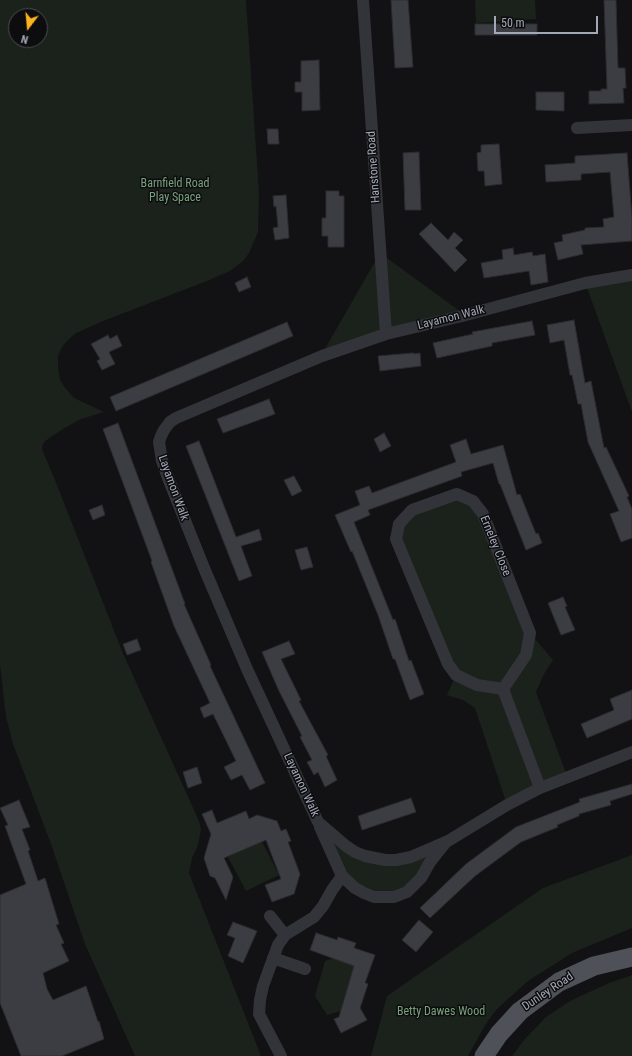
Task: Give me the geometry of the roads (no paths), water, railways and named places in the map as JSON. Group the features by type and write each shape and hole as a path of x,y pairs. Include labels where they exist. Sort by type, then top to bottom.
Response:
{"main road":[{"name":"Dunley Road","path":"484,1056 499,1034 520,1011 560,982 594,966 632,957"}],"street":[{"name":"Hanstone Road","path":"363,0 386,334"},
{"path":"577,128 632,125"},
{"name":"Layamon Walk","path":"632,274 585,282 462,316 386,334 322,356 183,414 170,422 160,436 159,442 162,461 204,568 247,669 318,822 336,839 355,852 365,856 385,860 396,860 411,857 448,841 507,805 540,788 567,776 632,752"},
{"name":"Erneley Close","path":"457,494 473,501 483,514 530,633 526,655 503,689 478,684 456,676 448,664 396,539 399,524 412,510 457,494"},
{"path":"503,689 540,788"},
{"path":"281,1056 259,1014 261,993 273,958 285,935 314,917 323,906 342,876 318,822"},
{"name":"Layamon Walk","path":"342,876 355,888 364,893 374,897 394,897 407,892 421,878 430,862 448,841"},
{"path":"270,916 285,935"},
{"path":"273,958 306,969"}],"park label":[{"name":"Barnfield Road Play Space","path":"175,191"},
{"name":"Betty Dawes Wood","path":"441,1012"}]}
